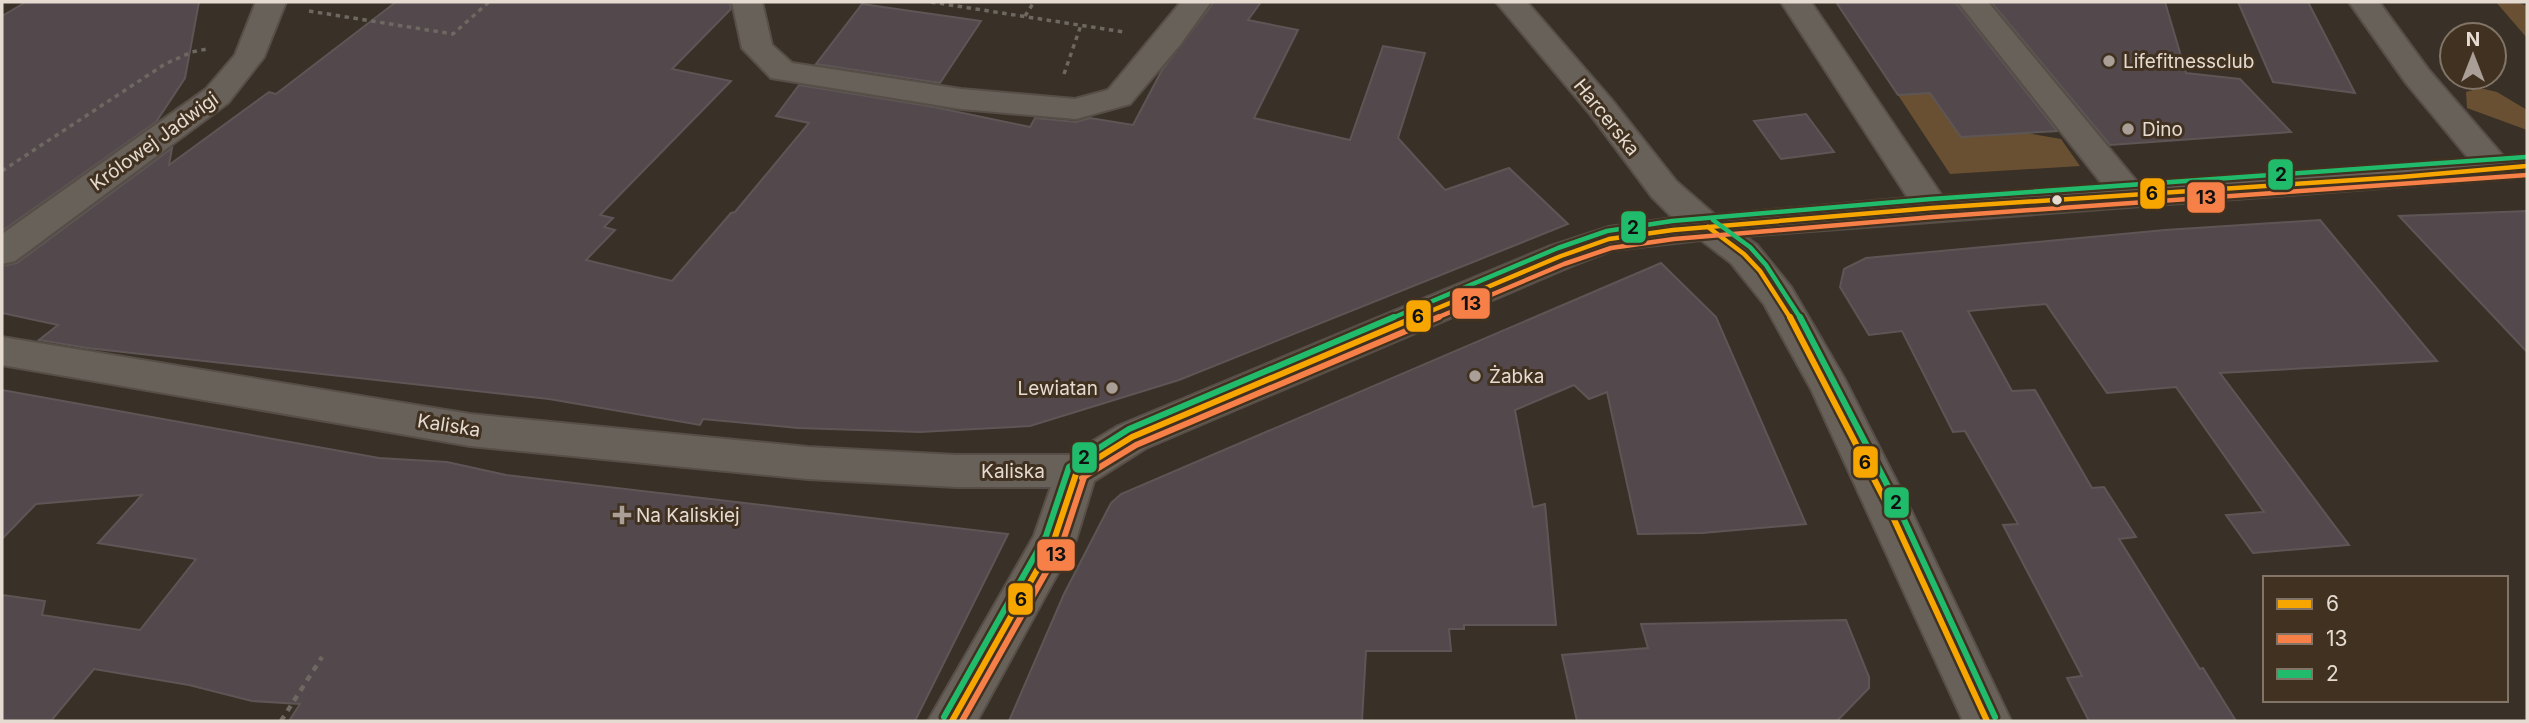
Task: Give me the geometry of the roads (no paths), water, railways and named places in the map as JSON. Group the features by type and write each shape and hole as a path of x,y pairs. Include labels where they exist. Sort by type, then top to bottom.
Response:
{"street":[{"path":"747,2 757,48 782,71 961,99 1076,109 1119,96 1169,39 1196,2"},
{"name":"Harcerska","path":"1511,2 1601,107 1664,189 1684,209 1744,254 1760,271 1793,322 1886,502 1987,721"},
{"path":"1796,2 1932,208"},
{"path":"1973,2 2128,194"},
{"path":"2364,2 2417,76 2511,167"},
{"name":"Królowej Jadwigi","path":"2,252 217,96 244,65 271,3"},
{"path":"951,721 1054,540 1077,471 1132,437 1561,256 1609,239 1708,227 1932,208 2401,177 2511,167"},
{"name":"Kaliska","path":"2,351 470,430 808,463 956,471 1077,471"}],"place":[{"name":"Lifefitnessclub","path":"2109,61"},
{"name":"Dino","path":"2128,129"},
{"name":"Żabka","path":"1475,376"},
{"name":"Lewiatan","path":"1112,388"},
{"name":"Na Kaliskiej","path":"622,515"}]}
